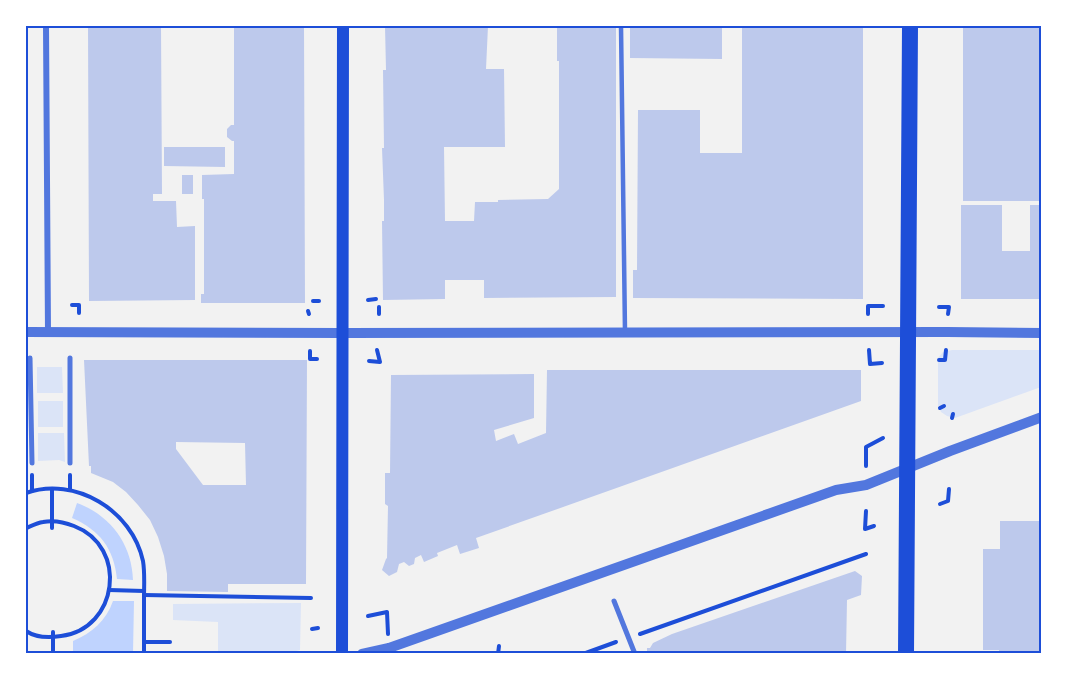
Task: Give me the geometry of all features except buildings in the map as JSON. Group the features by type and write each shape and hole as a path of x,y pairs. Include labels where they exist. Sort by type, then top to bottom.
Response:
{"highway":[{"path":"906,654 910,26"}],"main road":[{"path":"342,654 343,26"}],"street":[{"path":"46,26 48,332"},
{"path":"26,332 1041,333"},
{"path":"30,358 32,463"},
{"path":"70,358 70,463"},
{"path":"362,654 389,648 836,490 866,485 1041,417"},
{"path":"614,600 635,654"}],"lane":[{"path":"621,26 625,332"}],"path":[{"path":"368,300 376,300"},
{"path":"72,304 79,305 79,313"},
{"path":"868,314 868,306 882,306"},
{"path":"939,307 948,307 948,314"},
{"path":"379,308 379,314"},
{"path":"369,361 380,362 377,350"},
{"path":"869,350 870,364 882,363"},
{"path":"939,360 945,360 946,350"},
{"path":"310,351 310,359 317,359"},
{"path":"866,466 866,447 883,438"},
{"path":"26,493 45,489 78,492 105,505 128,528 137,542 144,570 144,654"},
{"path":"52,489 52,528"},
{"path":"940,504 948,501 948,489"},
{"path":"866,511 865,529 874,526"},
{"path":"26,528 44,521 63,522 81,529 96,541 106,556 111,575 109,590 101,612 87,626 70,635 31,634 26,631"},
{"path":"583,654 866,554"},
{"path":"109,590 311,598"},
{"path":"368,616 387,612 388,635"},
{"path":"312,629 318,628"},
{"path":"53,635 53,654"},
{"path":"144,642 170,642"},
{"path":"498,654 499,646"},
{"path":"302,654 312,653"}],"shaded area":[{"path":"952,350 1041,350 1041,387 955,418 947,416 941,412 938,405 938,358 943,352"},
{"path":"37,367 62,367 63,393 37,393"},
{"path":"38,401 63,401 63,427 38,427"},
{"path":"38,433 64,433 65,462 38,461"},
{"path":"301,603 300,650 289,653 218,653 218,622 173,620 173,604"}],"water":[{"path":"77,503 100,515 117,532 128,554 133,580 117,579 113,558 104,542 90,528 72,518"},
{"path":"113,601 134,601 133,653 73,653 73,641 98,625"}]}
